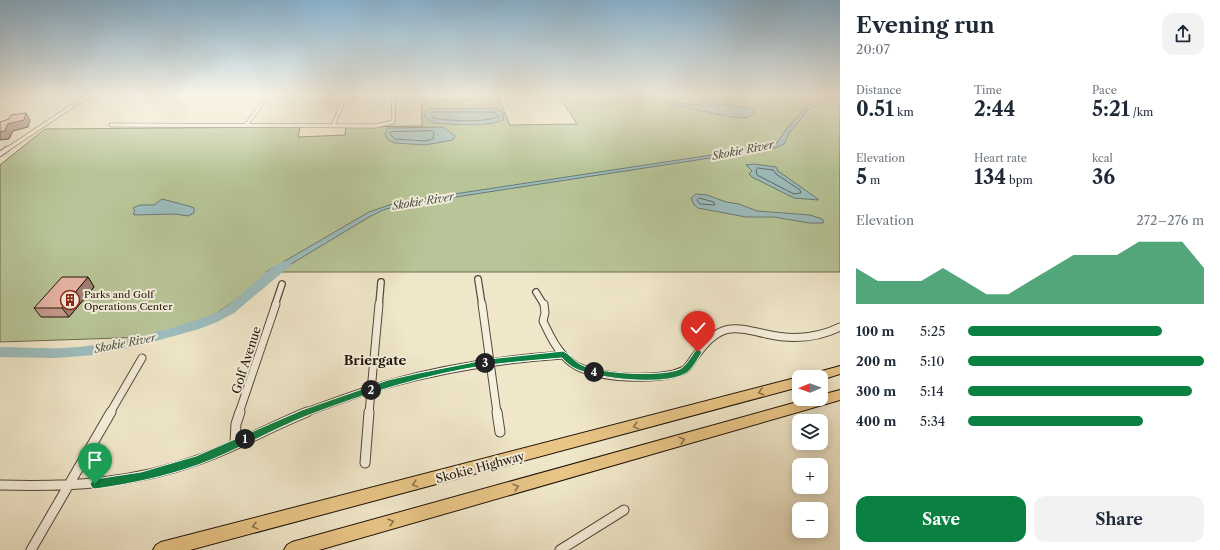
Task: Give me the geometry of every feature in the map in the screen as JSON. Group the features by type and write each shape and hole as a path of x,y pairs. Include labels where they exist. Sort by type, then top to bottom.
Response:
{"highway":[{"path":"828,373 840,370"},
{"name":"Skokie Highway","path":"161,550 792,384"},
{"path":"292,550 840,395"},
{"path":"305,550 354,533"}],"street":[{"path":"0,156 50,121"},
{"path":"247,124 249,121"},
{"path":"333,125 335,121"},
{"path":"111,125 247,124 354,126 392,123 394,121"},
{"path":"478,279 500,432"},
{"path":"365,463 370,390 381,282"},
{"name":"Golf Avenue","path":"235,443 236,424 282,284"},
{"path":"536,292 544,302 547,312 543,321 547,330 563,354 577,366 593,372 629,376 661,376 674,374 686,369 705,345 723,330 729,328 744,329 780,338 803,338 824,335 840,327"},
{"path":"0,485 102,484 141,477 198,460 305,413 370,390 419,376 489,362 563,354"},
{"path":"31,550 142,358"},
{"path":"560,550 624,510"}],"green space":[{"path":"422,121 508,121 510,125 577,124 575,121 840,121 840,272 278,272 212,316 148,337 0,342 0,165 45,129 300,127 298,137 345,135 346,127 422,126"}],"water":[{"path":"430,121 501,121 491,124 460,125 434,123"},
{"path":"794,121 799,121 789,133 784,144 775,148 397,206 383,210 369,217 278,272 266,272 369,212 395,203 771,146 778,142"},
{"path":"443,127 455,136 453,140 425,145 395,143 388,140 385,135 387,128"},
{"path":"754,164 776,167 778,171 818,200 794,198 752,177 749,174 752,171 746,165"},
{"path":"696,194 707,195 757,211 810,215 824,221 823,223 809,223 774,217 746,217 698,208 694,205 691,198"},
{"path":"162,199 192,207 194,208 194,213 188,216 175,214 133,214 135,211 133,208 140,205 154,205"}],"building":[{"path":"21,121 8,124 5,131 0,132 0,122"},
{"path":"62,277 88,277 62,308 34,308"}],"waterway":[{"name":"Skokie River","path":"0,352 79,352 109,348 167,334 213,319 230,310 238,305 278,269 286,264"}],"place":[{"name":"Parks and Golf Operations Center","path":"70,300"}],"district":[{"name":"Briergate","path":"375,360"}],"route":[{"path":"95,484 141,477 177,467 198,460 305,413 339,400 388,384 419,376 489,362 563,354 577,366 593,372 629,376 661,376 682,372 686,369 698,352"}]}
